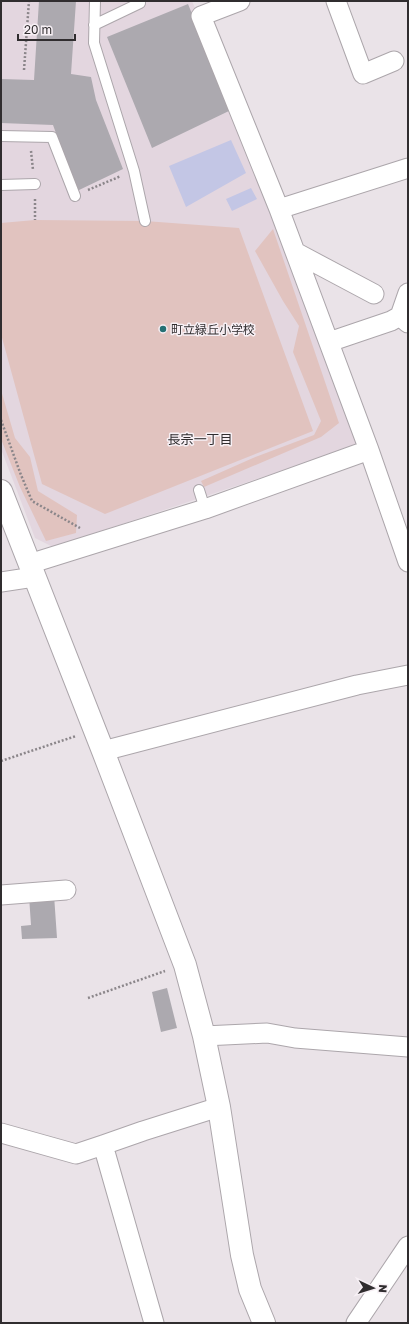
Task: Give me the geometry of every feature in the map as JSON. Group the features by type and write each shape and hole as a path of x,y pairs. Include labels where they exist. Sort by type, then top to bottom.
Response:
{"street":[{"path":"240,1 201,16 279,209 369,450 408,562"},
{"path":"336,1 363,74 394,61"},
{"path":"279,209 408,168"},
{"path":"295,252 374,294"},
{"path":"329,342 391,321 404,320 408,293"},
{"path":"1,582 369,450"},
{"path":"1,491 185,965 204,1036 219,1107 242,1255 250,1289 264,1323"},
{"path":"103,751 357,685 408,675"},
{"path":"1,895 66,890"},
{"path":"204,1036 267,1033 295,1038 408,1047"},
{"path":"1,1133 76,1154 219,1107"},
{"path":"103,1145 154,1323"},
{"path":"356,1323 408,1246"}],"lane":[{"path":"95,1 94,43 134,171 145,221"},
{"path":"94,25 142,2"},
{"path":"1,136 52,137 75,196"},
{"path":"1,185 35,184"},
{"path":"199,490 205,509"}],"path":[{"path":"24,70 29,1"},
{"path":"75,196 134,171"},
{"path":"1,420 32,501 81,528"},
{"path":"1,761 94,730"},
{"path":"88,998 185,965"}],"shaded area":[{"name":"町立緑丘小学校","path":"1,1 192,1 253,143 362,436 356,446 53,547 35,538 1,449"},
{"path":"35,220 145,221 239,228 313,431 105,514 42,484 1,334 1,223"},
{"path":"273,229 339,423 321,437 204,487 201,481 253,458 314,435 321,421 293,352 299,326 255,251"},
{"path":"1,390 15,438 30,457 38,491 77,515 76,533 46,541 20,487 1,439"}],"water":[{"path":"231,140 246,173 186,207 169,166"},
{"path":"251,188 257,199 232,211 226,199"}],"building":[{"path":"39,1 76,1 71,74 91,77 96,100 123,169 77,191 53,125 1,123 1,79 34,80"},
{"path":"188,4 231,110 152,148 107,37"},
{"path":"54,895 57,938 22,939 21,926 31,925 29,896"},
{"path":"167,988 177,1028 161,1032 152,992"}],"place":[{"name":"町立緑丘小学校","path":"163,329"}],"district":[{"name":"長宗一丁目","path":"200,439"}]}
